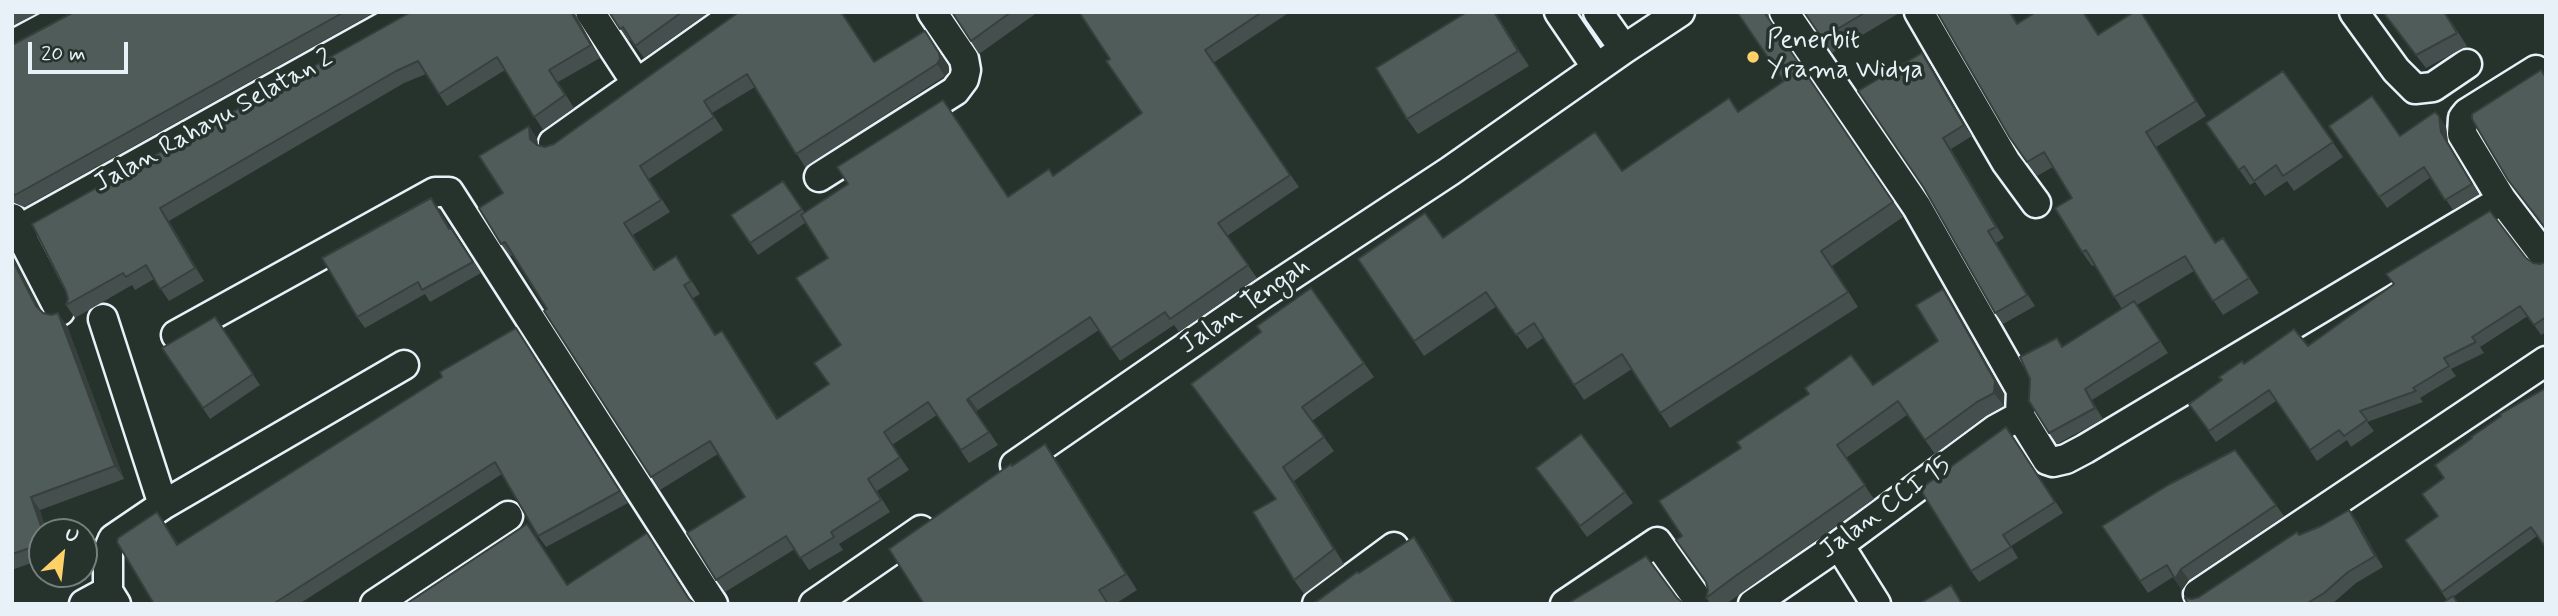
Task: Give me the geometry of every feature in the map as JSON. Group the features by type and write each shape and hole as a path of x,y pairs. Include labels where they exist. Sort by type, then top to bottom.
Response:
{"street":[{"path":"12,45 73,12"},
{"path":"590,12 637,84"},
{"path":"553,143 738,12"},
{"path":"819,177 955,92 964,79 964,59 932,12"},
{"path":"1559,12 1597,68"},
{"path":"1598,12 1624,49"},
{"name":"Jalan Tengah","path":"994,480 1680,12"},
{"path":"1784,12 1917,207 2021,390 2020,416 2047,460 2066,459 2502,200"},
{"path":"1919,12 2006,162 2036,203"},
{"path":"2354,12 2396,70 2416,89 2433,87 2467,64"},
{"name":"Jalan Rahayu Selatan 2","path":"15,224 391,17"},
{"path":"2536,70 2467,113 2463,117 2462,134 2502,200 2546,258"},
{"path":"176,335 435,192 449,192 713,604"},
{"path":"15,224 60,311"},
{"path":"103,319 163,505"},
{"path":"2198,594 2546,361"},
{"path":"102,599 108,551 113,539 163,505 404,365"},
{"name":"Jalan CCI 15","path":"1753,604 1839,545 1996,429 2020,416"},
{"path":"375,604 508,516"},
{"path":"814,604 938,518"},
{"path":"1565,604 1657,542 1701,604"},
{"path":"1839,545 1876,604"},
{"path":"1317,604 1394,547"}],"building":[{"path":"74,12 344,12 15,195 12,193 12,45"},
{"path":"411,12 571,12 591,45 549,70 565,95 534,117 497,57 439,94 418,61 396,71 160,208 195,268 160,289 146,265 126,277 123,273 66,305 66,291 32,224"},
{"path":"609,12 682,12 635,46"},
{"path":"739,12 841,12 874,62 925,31 940,59 937,64 796,154 747,74 704,101 714,117 640,166 661,200 624,223 654,270 676,256 691,281 684,285 715,335 722,331 777,419 829,384 814,363 841,345 796,278 828,258 801,215 848,184 837,167 943,100 1008,197 1049,169 1053,176 1142,113 1106,61 1110,59 1079,12 1262,12 1205,50 1290,175 1218,223 1248,265 1170,319 1165,312 1111,348 1090,317 967,400 989,432 961,450 928,402 884,432 900,457 868,479 881,500 831,532 834,537 800,558 786,536 716,580 687,533 745,497 710,441 651,477 544,311 547,309 505,242 501,244 479,208 503,193 479,156 529,126 530,139 537,145 545,147 554,144"},
{"path":"952,12 1011,12 971,41"},
{"path":"1467,12 1494,12 1518,51 1407,119 1376,68"},
{"path":"1737,12 1764,12 1893,202 1821,251 1848,292 1660,413 1622,354 1574,385 1534,323 1516,335 1486,292 1414,341 1358,259 1425,213 1443,238 1595,132 1622,171 1729,98 1738,112 1784,81"},
{"path":"1804,12 1866,12 1822,38"},
{"path":"1937,12 2010,12 2017,24 2036,12 2083,12 2098,35 2134,12 2141,12 2196,101 2146,132 2215,243 2223,238 2249,278 2213,301 2185,256 2114,297 2086,250 2082,252 2055,208 2072,198 2044,152 2027,162 2010,138"},
{"path":"2383,12 2444,12 2457,33 2416,55"},
{"path":"1922,53 1964,125 1943,138 1996,227 1988,231 2027,295 1995,313 1924,188 1858,91"},
{"path":"2541,70 2546,78 2546,229 2508,180 2472,119 2472,114"},
{"path":"2283,71 2333,142 2283,176 2276,165 2254,181 2244,166 2239,170 2206,123"},
{"path":"2372,96 2400,136 2435,112 2439,116 2441,132 2472,184 2445,200 2424,167 2379,197 2329,126"},
{"path":"783,181 802,209 750,243 731,215"},
{"path":"431,198 473,262 422,290 418,282 357,317 322,258"},
{"path":"2490,211 2526,258 2533,263 2546,262 2546,317 2534,325 2520,306 2472,337 2476,342 2444,358 2449,366 2413,388 2416,391 2360,411 2367,420 2344,436 2339,430 2310,450 2269,390 2209,431 2189,404 2222,380 2219,377 2242,361 2244,364 2294,329 2308,346 2394,284 2386,274"},
{"path":"12,259 36,306 43,313 58,313 115,466 31,497 38,518 28,518 28,549 12,554"},
{"path":"1311,288 1364,363 1302,407 1324,437 1283,467 1334,549 1294,580 1253,512 1276,499 1191,384 1261,332 1257,326"},
{"path":"1943,289 1995,381 1994,393 1977,402 1925,440 1898,401 1837,445 1865,485 1706,598 1706,582 1676,540 1682,536 1659,501 1741,448 1737,442 1809,394 1805,388 1851,355 1873,385 1938,341 1916,305"},
{"path":"2134,301 2160,341 2085,389 2095,408 2049,433 2029,401 2030,379 2020,357 2057,338 2062,347"},
{"path":"215,317 253,374 203,408 162,348"},
{"path":"516,328 620,491 538,536 495,462 273,604 154,604 117,542 118,538 157,512 177,545 442,377 440,372"},
{"path":"2546,388 2546,548 2531,527 2442,592 2405,540 2438,516 2422,494 2444,478 2435,465 2501,416 2500,414"},
{"path":"2006,427 2055,502 2003,535 2011,547 1971,571 1920,489"},
{"path":"1581,434 1625,492 1580,526 1536,468"},
{"path":"1045,444 1126,574 1099,590 1108,604 924,604 889,549 1011,464 1012,466"},
{"path":"2235,450 2276,505 2181,569 2175,579 2167,565 2140,581 2102,526 2168,485"},
{"path":"2349,510 2375,556 2348,572 2324,593 2306,604 2188,604 2185,598 2199,597 2297,532 2299,535 2321,526"},
{"path":"527,524 567,585 647,533 689,599 695,604 406,604"},
{"path":"1414,537 1454,604 1311,604 1357,572"},
{"path":"1646,556 1684,604 1567,604"},
{"path":"1951,585 1962,604 1919,604"},
{"path":"2453,596 2458,604 2441,604"}],"place":[{"name":"Penerbit Yrama Widya","path":"1753,57"}]}
